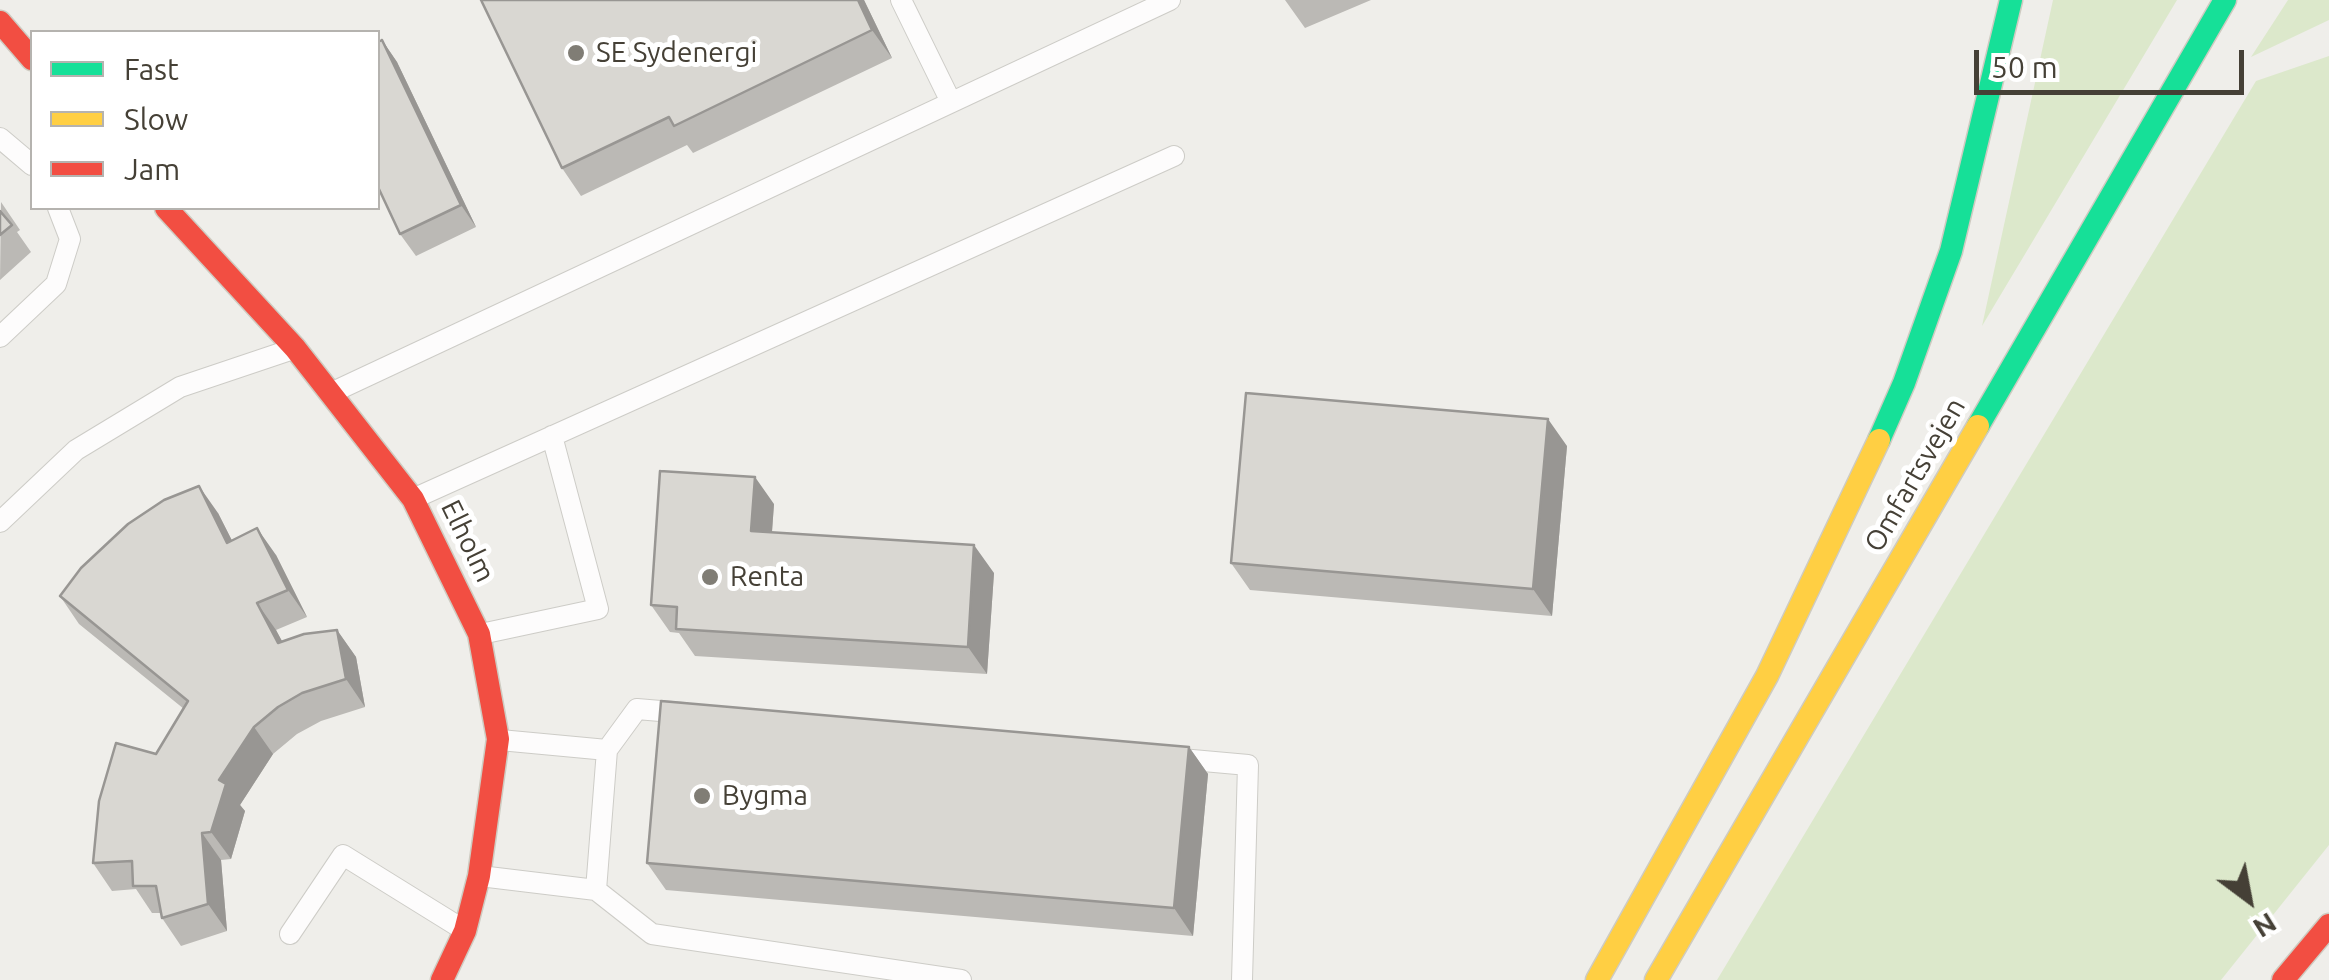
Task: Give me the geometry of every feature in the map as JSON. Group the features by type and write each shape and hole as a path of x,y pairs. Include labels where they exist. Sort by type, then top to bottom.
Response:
{"main road":[{"path":"1597,980 1768,676 1850,506 1904,382 1951,251 2011,0"},
{"name":"Omfartsvejen","path":"1656,980 2225,0"},
{"path":"2180,79 2237,0"},
{"path":"0,22 30,56"},
{"name":"Elholm","path":"168,210 295,348 414,499 479,634 498,740 479,876 465,930 442,980"},
{"path":"2283,980 2329,925"}],"lane":[{"path":"901,0 951,102"},
{"path":"331,393 1170,0"},
{"path":"0,138 30,163"},
{"path":"414,499 1174,156"},
{"path":"0,337 56,284 70,239 59,210"},
{"path":"0,522 76,450 180,387 295,348"},
{"path":"479,634 598,610 552,436"},
{"path":"596,890 607,750 636,708 696,714"},
{"path":"498,740 607,750"},
{"path":"1149,756 1248,765 1242,980"},
{"path":"290,934 343,854 465,930"},
{"path":"479,876 596,890 652,934 961,980"}],"green space":[{"path":"2053,0 2177,0 1982,326"},
{"path":"2288,0 2329,0 2329,20 2251,57"},
{"path":"2329,56 2329,845 2221,980 1717,980 2256,81"}],"building":[{"path":"481,0 858,0 872,30 674,126 669,117 562,168"},
{"path":"380,41 461,205 400,234 380,191"},
{"path":"0,211 12,225 0,235"},
{"path":"1246,393 1548,419 1533,589 1231,563"},
{"path":"660,471 755,477 751,531 974,545 968,647 676,629 677,607 651,605"},
{"path":"199,486 227,543 257,528 288,590 257,603 278,643 304,634 337,630 346,679 302,693 254,727 219,780 226,784 211,832 202,833 208,904 162,918 156,886 133,886 132,861 93,863 99,801 116,743 156,754 188,701 60,596 81,568 128,524 164,500"},
{"path":"661,701 1189,747 1174,908 647,863"}],"traffic: fast":[{"path":"1879,440 1904,383 1951,251 2011,0"},
{"path":"1978,426 2225,0"}],"traffic: slow":[{"path":"1656,980 1978,426"},
{"path":"1597,980 1767,676 1879,440"}],"traffic: jam":[{"path":"0,22 30,57"},
{"path":"168,210 295,348 413,499 479,634 498,739 479,876 465,931 442,980"},
{"path":"2283,980 2329,925"}],"place":[{"name":"SE Sydenergi","path":"576,53"},
{"name":"Renta","path":"710,577"},
{"name":"Bygma","path":"702,796"}]}
